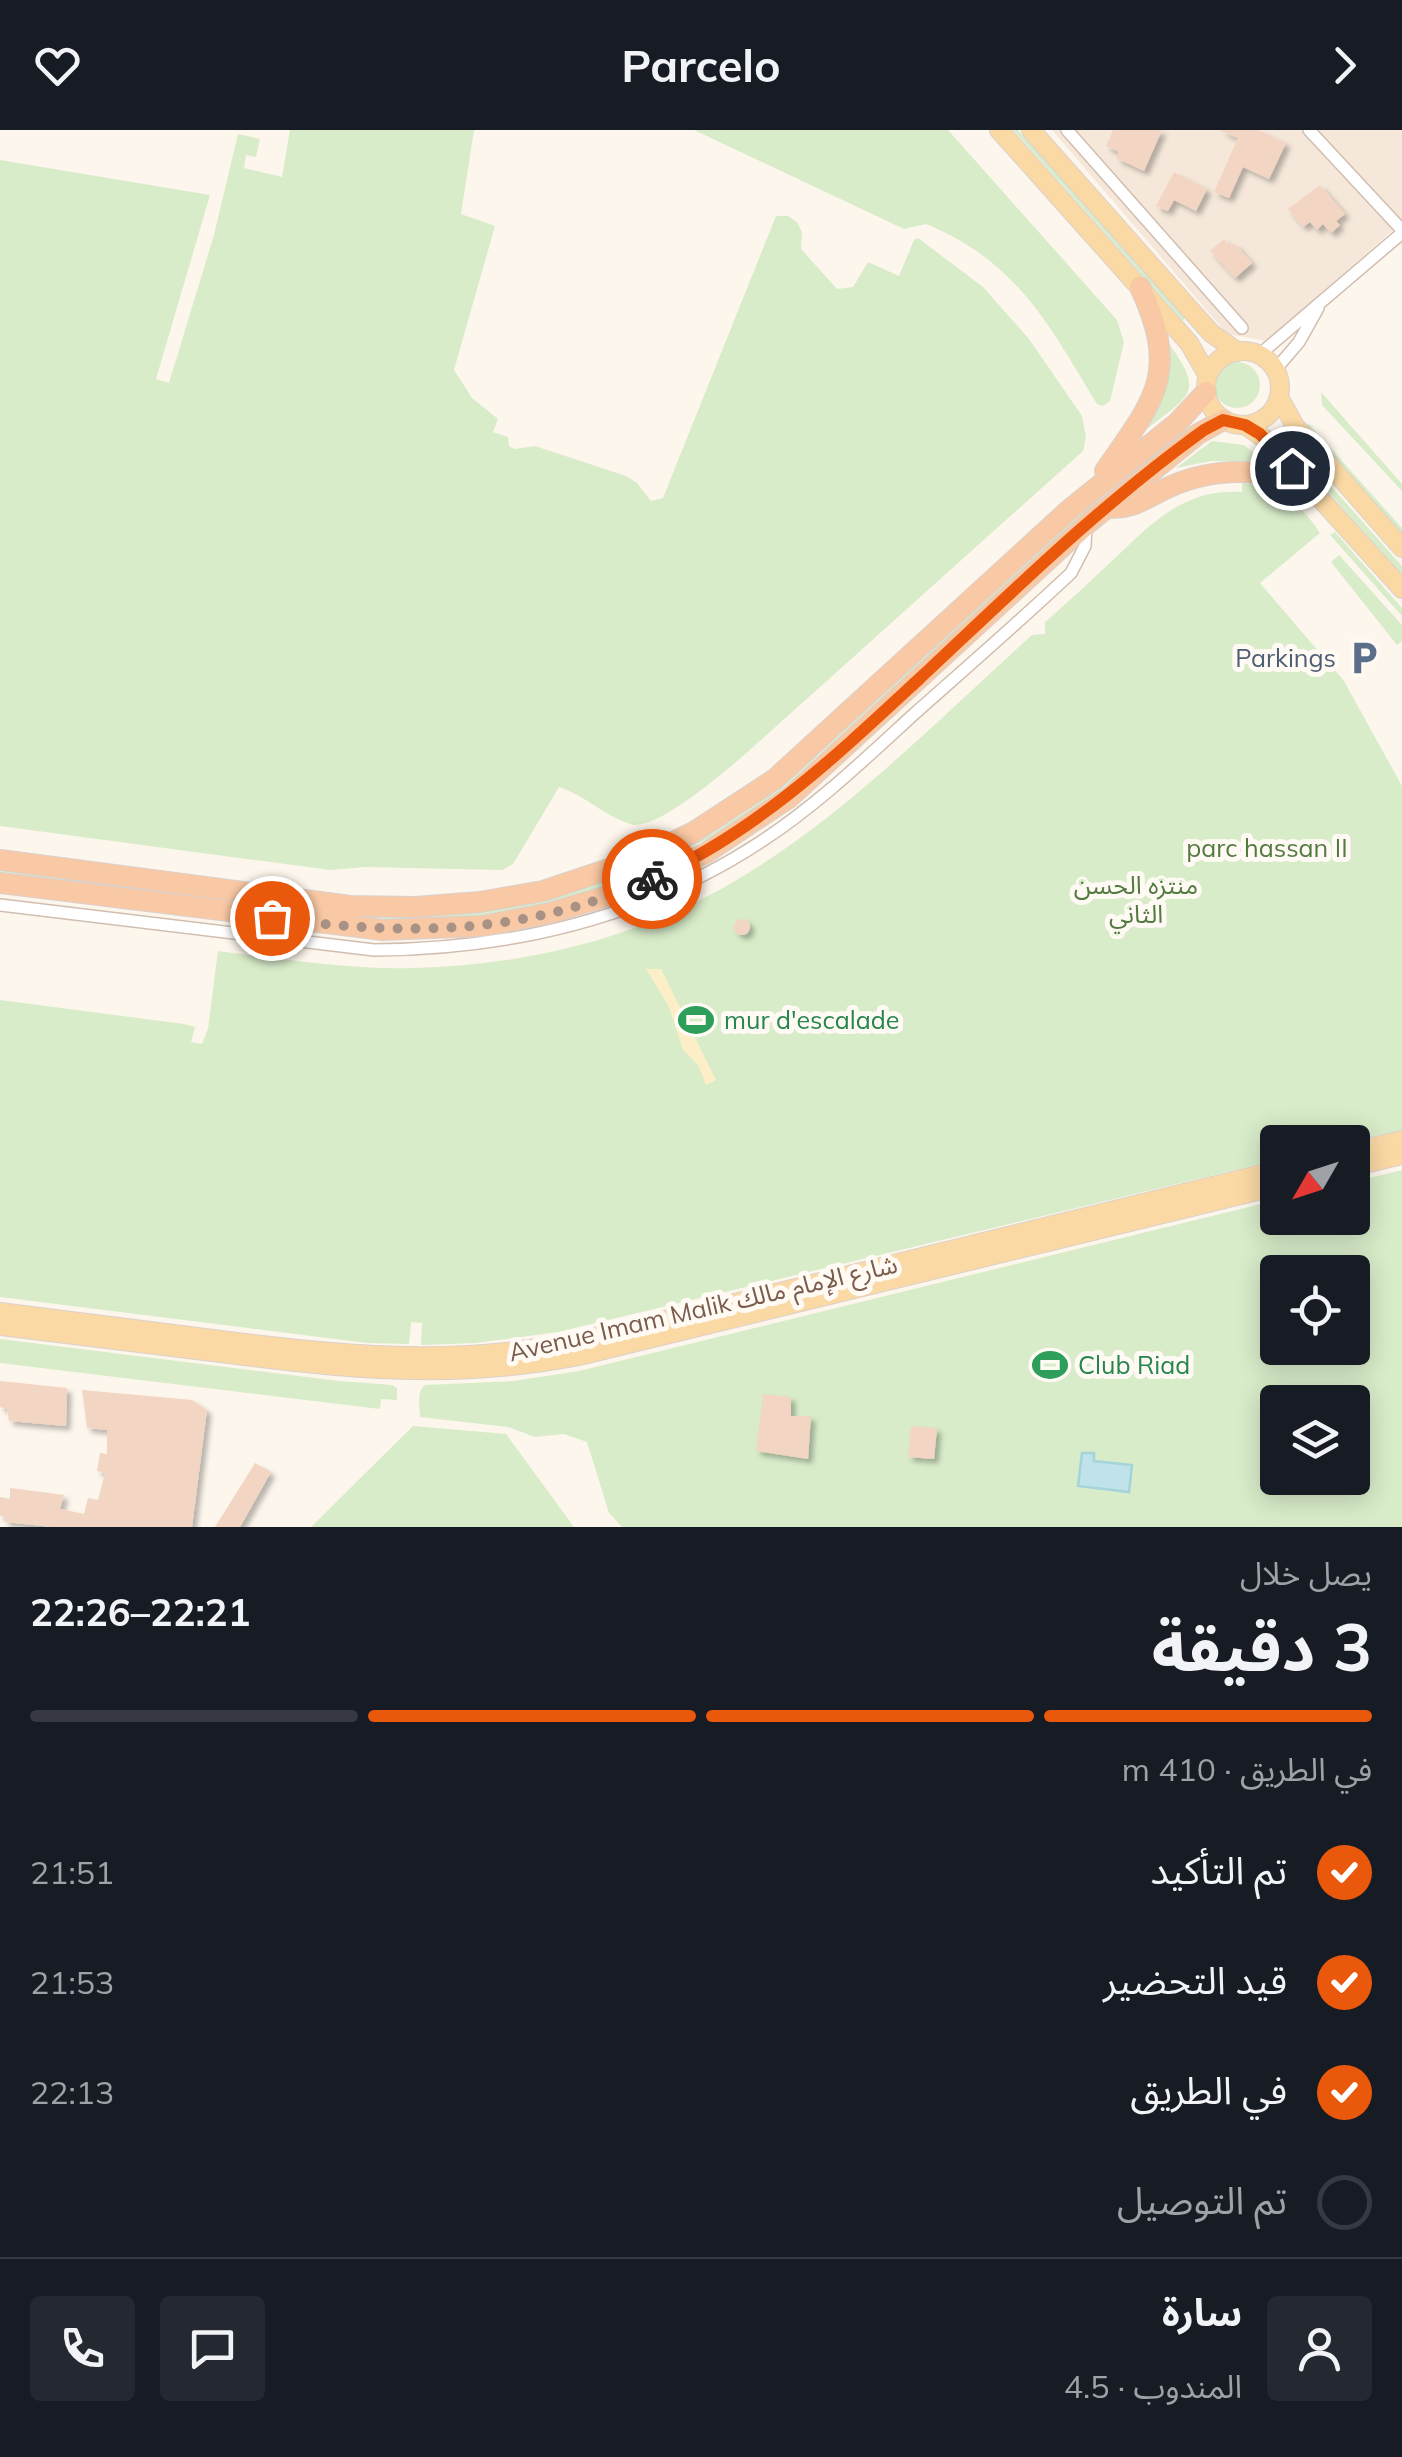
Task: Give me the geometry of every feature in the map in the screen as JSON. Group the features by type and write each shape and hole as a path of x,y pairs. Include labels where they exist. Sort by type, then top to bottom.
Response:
{"highway":[{"path":"1098,486 1144,417 1156,391 1158,344 1140,287"},
{"path":"0,860 382,907 496,900 606,872 694,832 775,778 1098,486 1177,423 1207,384"},
{"path":"0,883 383,930 450,929 500,923 614,894 706,852 790,796 1086,524 1198,434 1223,420"},
{"path":"1108,506 1131,506 1172,486 1229,471 1270,476 1312,489"}],"main road":[{"path":"999,130 1194,349 1211,408 1223,420 1245,425 1268,440 1402,590"},
{"path":"1031,130 1211,333 1238,352 1259,356 1275,370 1279,397 1295,426 1402,548"},
{"path":"1207,384 1219,360 1238,352"},
{"path":"1245,425 1266,417 1279,397"},
{"path":"1370,1148 1402,1140"},
{"path":"1370,1163 1402,1155"},
{"name":"Avenue Imam Malik شارع الإمام مالك","path":"0,1312 348,1356 496,1354 578,1342 1260,1174"},
{"name":"Avenue Imam Malik شارع الإمام مالك","path":"0,1326 361,1370 440,1372 510,1368 578,1356 1260,1190"}],"street":[{"path":"1067,130 1242,328"},
{"path":"1259,356 1402,232 1310,130"},
{"path":"1275,370 1299,342 1318,307"},
{"path":"0,905 374,950 490,944 602,918 658,898 711,872 811,806 1071,573 1085,546 1086,524"}],"shaded area":[{"path":"1052,130 1402,130 1402,222 1267,341 1227,334"}],"green space":[{"path":"290,130 474,130 461,214 495,226 454,370 472,398 498,419 493,432 508,437 509,446 514,449 535,446 626,476 651,501 663,498 776,216 788,216 802,232 801,249 837,289 853,287 868,262 899,276 918,238 983,287 1029,339 1082,416 1086,437 1083,451 743,756 688,800 655,820 630,824 559,787 513,864 502,870 330,870 0,826 0,160 210,195 156,379 169,383 214,235 238,134 260,139 256,157 246,155 244,168 282,177"},
{"path":"694,130 948,130 1117,320 1124,342 1110,401 1103,406 1097,404 1046,322 1008,277 985,257 926,224 904,229"},
{"path":"1013,130 1018,130 1185,318 1183,321"},
{"path":"1167,341 1187,373 1187,393 1143,432"},
{"path":"1237,362 1253,369 1260,385 1253,401 1237,408 1221,401 1214,385 1221,369"},
{"path":"1321,392 1402,484 1402,491 1322,405"},
{"path":"1189,424 1191,427 1101,498 780,791 712,837 613,884 534,907 480,916 370,921 0,875 0,871 343,914 398,917 453,915 534,903 612,880 711,834 757,804 820,753 1084,508"},
{"path":"1309,424 1402,528 1402,536 1305,427"},
{"path":"1290,440 1402,566 1402,575 1286,444"},
{"path":"1212,441 1244,445 1265,462 1211,461 1176,468"},
{"name":"منتزه الحسن الثاني","path":"1242,483 1278,492 1305,513 1320,533 1260,583 1344,681 1402,786 1402,1130 1370,1137 1370,1125 1260,1125 1260,1164 558,1332 476,1343 421,1345 422,1323 411,1322 409,1344 367,1343 0,1297 0,1000 184,1024 195,1027 191,1042 202,1044 208,1029 218,951 366,967 454,966 533,956 649,923 721,889 764,863 845,804 1032,635 1045,634 1045,622 1157,520 1203,496 1242,492"},
{"path":"1335,532 1402,608 1402,616 1330,535"},
{"path":"1339,555 1402,625 1402,641 1397,645 1331,562"},
{"path":"1402,1170 1402,1527 622,1527 609,1513 587,1442 564,1434 535,1437 508,1427 420,1417 419,1396 425,1385 513,1381 579,1371 1260,1204 1260,1235 1370,1235 1370,1178"},
{"path":"0,1339 392,1385 397,1388 397,1400 381,1399 380,1409 0,1363"},
{"path":"413,1426 506,1434 574,1527 311,1527"}],"sand":[{"path":"646,969 661,969 716,1080 706,1085 698,1065 683,1050 669,1007"}],"water":[{"path":"1082,1453 1094,1453 1094,1461 1132,1465 1129,1492 1078,1486"}],"building":[{"path":"1113,130 1162,130 1144,171 1116,158 1119,152 1106,146"},
{"path":"1219,130 1258,130 1286,143 1269,179 1243,167 1229,198 1214,192 1238,138"},
{"path":"1174,172 1207,189 1196,211 1174,200 1168,211 1156,206"},
{"path":"1320,185 1345,214 1336,221 1340,225 1331,233 1323,224 1317,230 1310,222 1303,227 1288,209"},
{"path":"1224,239 1230,246 1234,243 1252,263 1235,278 1210,251"},
{"path":"742,919 750,927 742,935 734,927"},
{"path":"0,1381 67,1388 66,1426 9,1421 7,1409 0,1407"},
{"path":"82,1390 192,1400 207,1410 192,1527 53,1527 5,1522 5,1517 0,1516 0,1497 10,1499 10,1488 64,1495 60,1509 84,1514 88,1498 98,1500 105,1473 97,1471 100,1453 107,1454 107,1430 87,1428"},
{"path":"763,1394 791,1397 791,1416 811,1416 808,1459 756,1451"},
{"path":"911,1426 937,1428 934,1459 908,1457"},
{"path":"255,1463 271,1472 240,1527 215,1527"}],"way so far":[{"path":"272,918 383,930 484,926 550,913 652,879"}],"place":[{"name":"Parkings","path":"1364,658"},
{"name":"mur d'escalade","path":"696,1020"},
{"name":"Club Riad","path":"1050,1365"}],"route":[{"path":"652,879 735,836 790,796 1086,524 1204,430 1223,420 1245,425 1268,440 1292,468"}],"park label":[{"name":"parc hassan II","path":"1267,848"}]}
